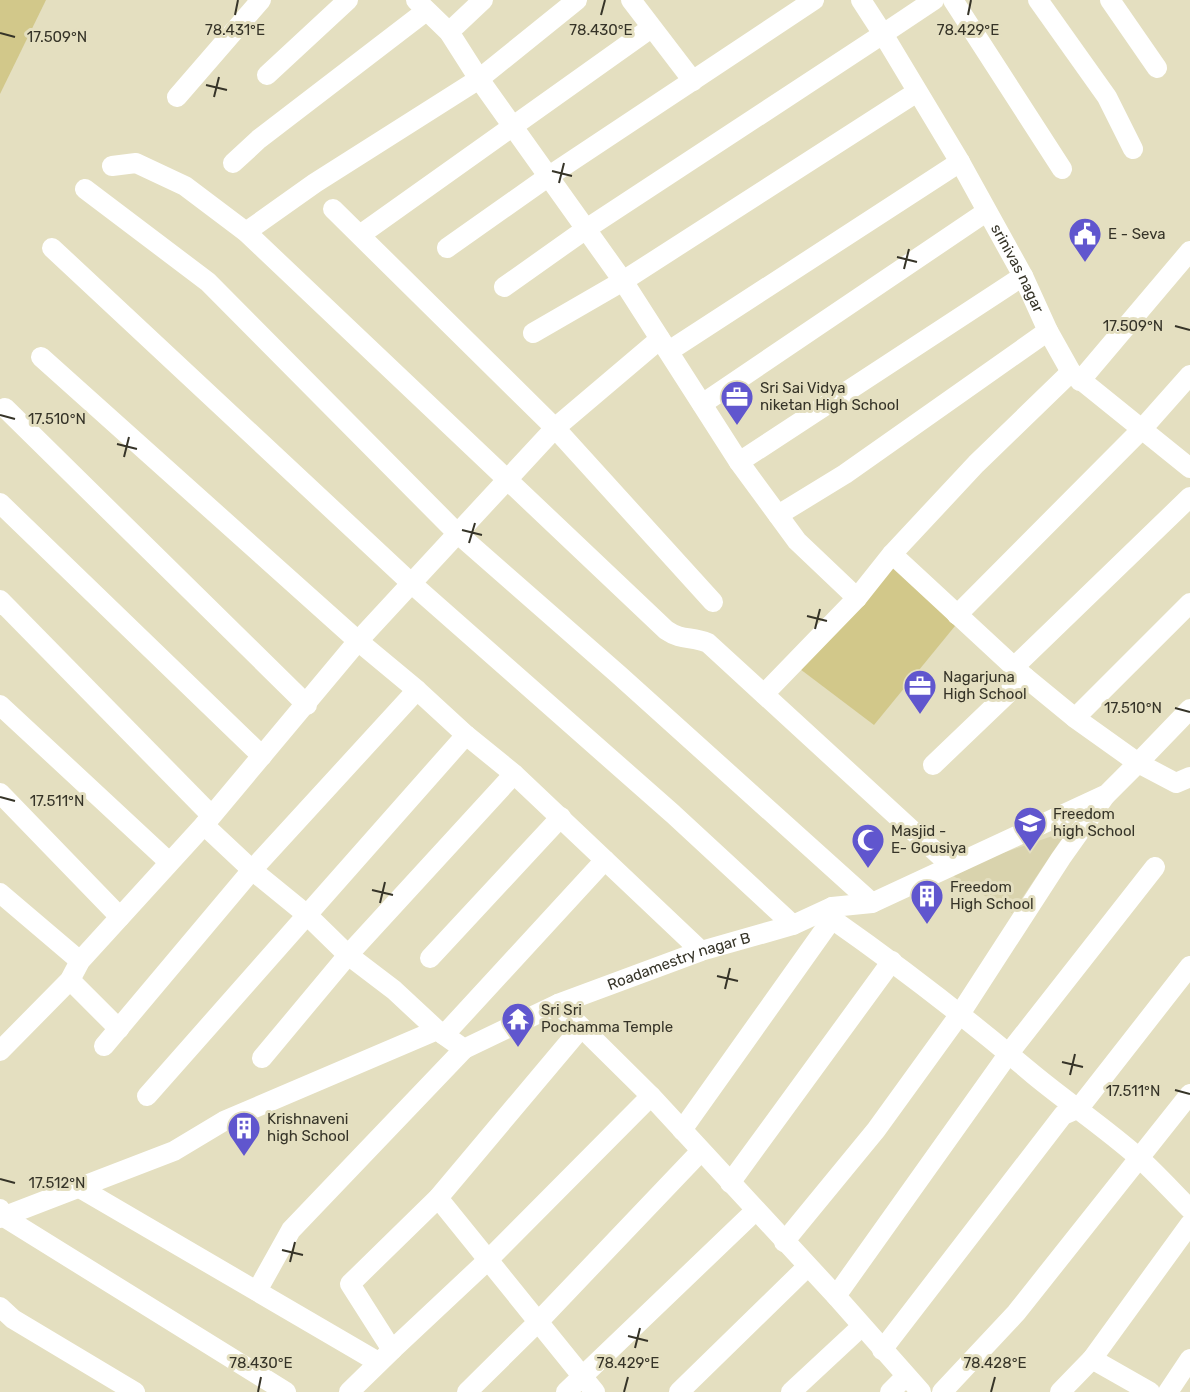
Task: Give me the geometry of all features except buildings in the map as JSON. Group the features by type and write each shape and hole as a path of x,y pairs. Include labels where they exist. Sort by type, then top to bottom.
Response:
{"street":[{"path":"177,97 261,0"},
{"path":"267,75 348,0"},
{"path":"449,32 483,0"},
{"path":"246,232 315,183 479,79 578,0"},
{"path":"631,0 693,81"},
{"path":"447,248 549,176 814,0"},
{"name":"srinivas nagar","path":"861,0 960,162 1023,276 1048,331 1075,376 1190,468"},
{"path":"504,287 586,229 934,0"},
{"path":"953,0 1062,169"},
{"path":"1038,0 1107,97 1133,149"},
{"path":"1110,0 1157,68"},
{"path":"233,163 421,5 449,32 479,79 623,281 739,462 797,541 857,598"},
{"path":"360,235 651,28"},
{"path":"534,333 623,281 917,92"},
{"path":"0,1051 70,980 80,961 208,820 307,705 358,641 555,428 665,345 960,162"},
{"path":"112,166 136,163 184,186 246,232 506,481 666,630 676,637 692,638 708,643 950,865"},
{"path":"85,189 208,282 457,533 619,675 872,903"},
{"path":"333,209 555,428 713,602"},
{"path":"702,404 986,212"},
{"path":"52,248 411,583 673,814 793,925"},
{"path":"764,694 857,598 892,554 976,464 1075,376 1190,252"},
{"path":"739,462 1023,276"},
{"path":"778,515 844,474 1048,331"},
{"path":"41,357 358,641 514,774 701,951"},
{"path":"957,615 1142,429 1190,375"},
{"path":"5,408 307,705"},
{"path":"933,765 1190,497"},
{"path":"0,503 262,756"},
{"path":"892,554 1020,672 1075,717 1138,763 1185,784"},
{"path":"0,600 208,820 252,870 306,914 348,955 394,990 441,1033 464,1048 291,1230 257,1292"},
{"path":"1075,717 1190,603"},
{"path":"104,1046 252,870 417,690"},
{"path":"0,705 169,862"},
{"name":"Roadamestry nagar B","path":"464,1048 558,1004 701,951 872,903 1107,794 1190,709"},
{"path":"147,1096 466,735"},
{"path":"261,1058 348,955 514,774"},
{"path":"0,793 120,917"},
{"path":"784,1242 876,1130 960,1014 1061,858 1107,794"},
{"path":"430,958 561,817"},
{"path":"1,1214 80,1188 174,1151 224,1121 441,1033 605,860"},
{"path":"836,1296 1009,1053 1155,867"},
{"path":"0,893 80,961"},
{"path":"682,1130 832,913 1035,1076 1079,1108 1139,1158 1190,1209"},
{"path":"730,1183 892,961"},
{"path":"882,1350 1063,1115 1079,1108 1190,966"},
{"path":"70,980 119,1029"},
{"path":"558,1004 651,1096 836,1296 861,1327 921,1392"},
{"path":"385,1356 350,1284 438,1198 581,1028"},
{"path":"942,1392 1016,1313 1190,1094"},
{"path":"349,1392 488,1260 651,1096"},
{"path":"467,1392 538,1322 701,1151"},
{"path":"80,1188 257,1292 385,1356"},
{"path":"438,1198 589,1384"},
{"path":"567,1392 589,1384 755,1211"},
{"path":"1,1214 286,1392"},
{"path":"1060,1392 1092,1359 1190,1224"},
{"path":"679,1392 807,1267"},
{"path":"0,1306 13,1319 135,1392"},
{"path":"791,1392 861,1327"},
{"path":"1092,1359 1150,1392"},
{"path":"1168,1392 1190,1359"},
{"path":"890,1392 906,1376"}],"shaded area":[{"path":"0,0 46,0 0,94"},
{"path":"894,564 955,626 874,725 800,669"},
{"name":"Freedom high School","path":"1067,831 1012,913 947,872"}],"place":[{"name":"E - Seva","path":"1085,263"},
{"name":"Sri Sai Vidya niketan High School","path":"737,426"},
{"name":"Nagarjuna High School","path":"920,715"},
{"name":"Freedom high School","path":"1030,852"},
{"name":"Masjid - E- Gousiya","path":"868,869"},
{"name":"Freedom High School","path":"927,925"},
{"name":"Sri Sri Pochamma Temple","path":"518,1048"},
{"name":"Krishnaveni high School","path":"244,1157"}]}
